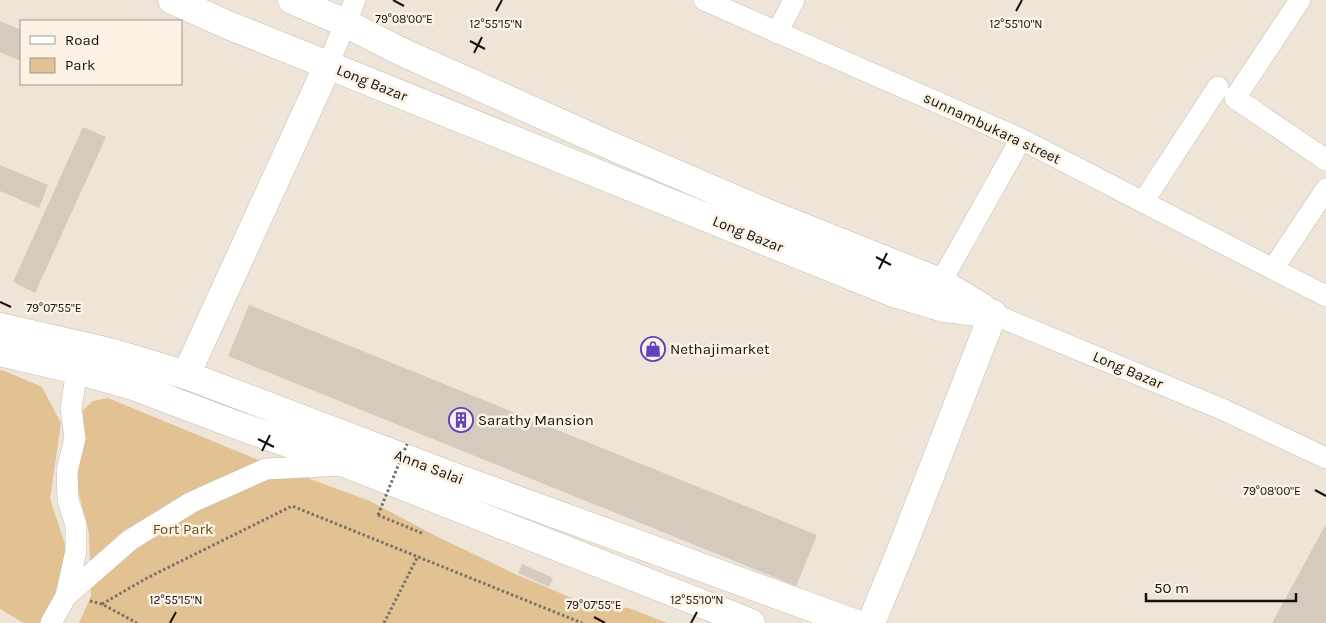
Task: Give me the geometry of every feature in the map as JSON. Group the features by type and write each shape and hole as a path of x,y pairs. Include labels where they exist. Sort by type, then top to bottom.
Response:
{"main road":[{"name":"Long Bazar","path":"172,0 228,25 885,289 935,293 944,308 993,314"},
{"path":"292,0 350,11 402,52 607,144 768,212 935,293"},
{"path":"186,375 328,65"},
{"path":"871,623 993,314"},
{"name":"Anna Salai","path":"0,327 113,353 186,375 469,482 854,623"},
{"name":"Anna Salai","path":"0,352 77,370 133,386 347,464 751,623"}],"street":[{"name":"sunnambukara street","path":"704,0 1021,139 1326,296"},
{"path":"777,33 794,0"},
{"path":"1300,0 1235,98 1326,160"},
{"path":"328,65 350,11"},
{"path":"1143,202 1218,87"},
{"path":"935,293 1021,139"},
{"path":"1273,269 1326,189"},
{"name":"Long Bazar","path":"993,314 1224,410 1326,458"},
{"path":"51,623 66,596 76,551 76,525 68,500 67,471 75,438 71,408 77,370"},
{"path":"66,596 130,540 192,502 266,469 347,464"}],"path":[{"path":"407,444 378,515 424,534"},
{"path":"137,623 102,604 147,578 292,506 582,623"},
{"path":"384,623 418,556"}],"green space":[{"path":"0,370 42,387 61,423 50,499 66,547 60,593 45,623 24,623 0,609"},
{"name":"Fort Park","path":"108,398 256,459 370,501 436,536 515,574 586,604 629,608 667,623 79,623 91,596 89,533 78,490 77,468 81,412 93,401"}],"building":[{"path":"0,21 20,30 20,61 0,52"},
{"path":"83,127 106,137 35,293 13,282"},
{"path":"0,165 48,185 39,208 0,191"},
{"name":"Sarathy Mansion","path":"249,305 817,535 796,586 228,356"},
{"path":"1326,524 1326,623 1272,623"},
{"path":"522,564 553,578 549,587 518,573"}],"place":[{"name":"Nethajimarket","path":"653,349"},
{"name":"Sarathy Mansion","path":"461,420"}]}
